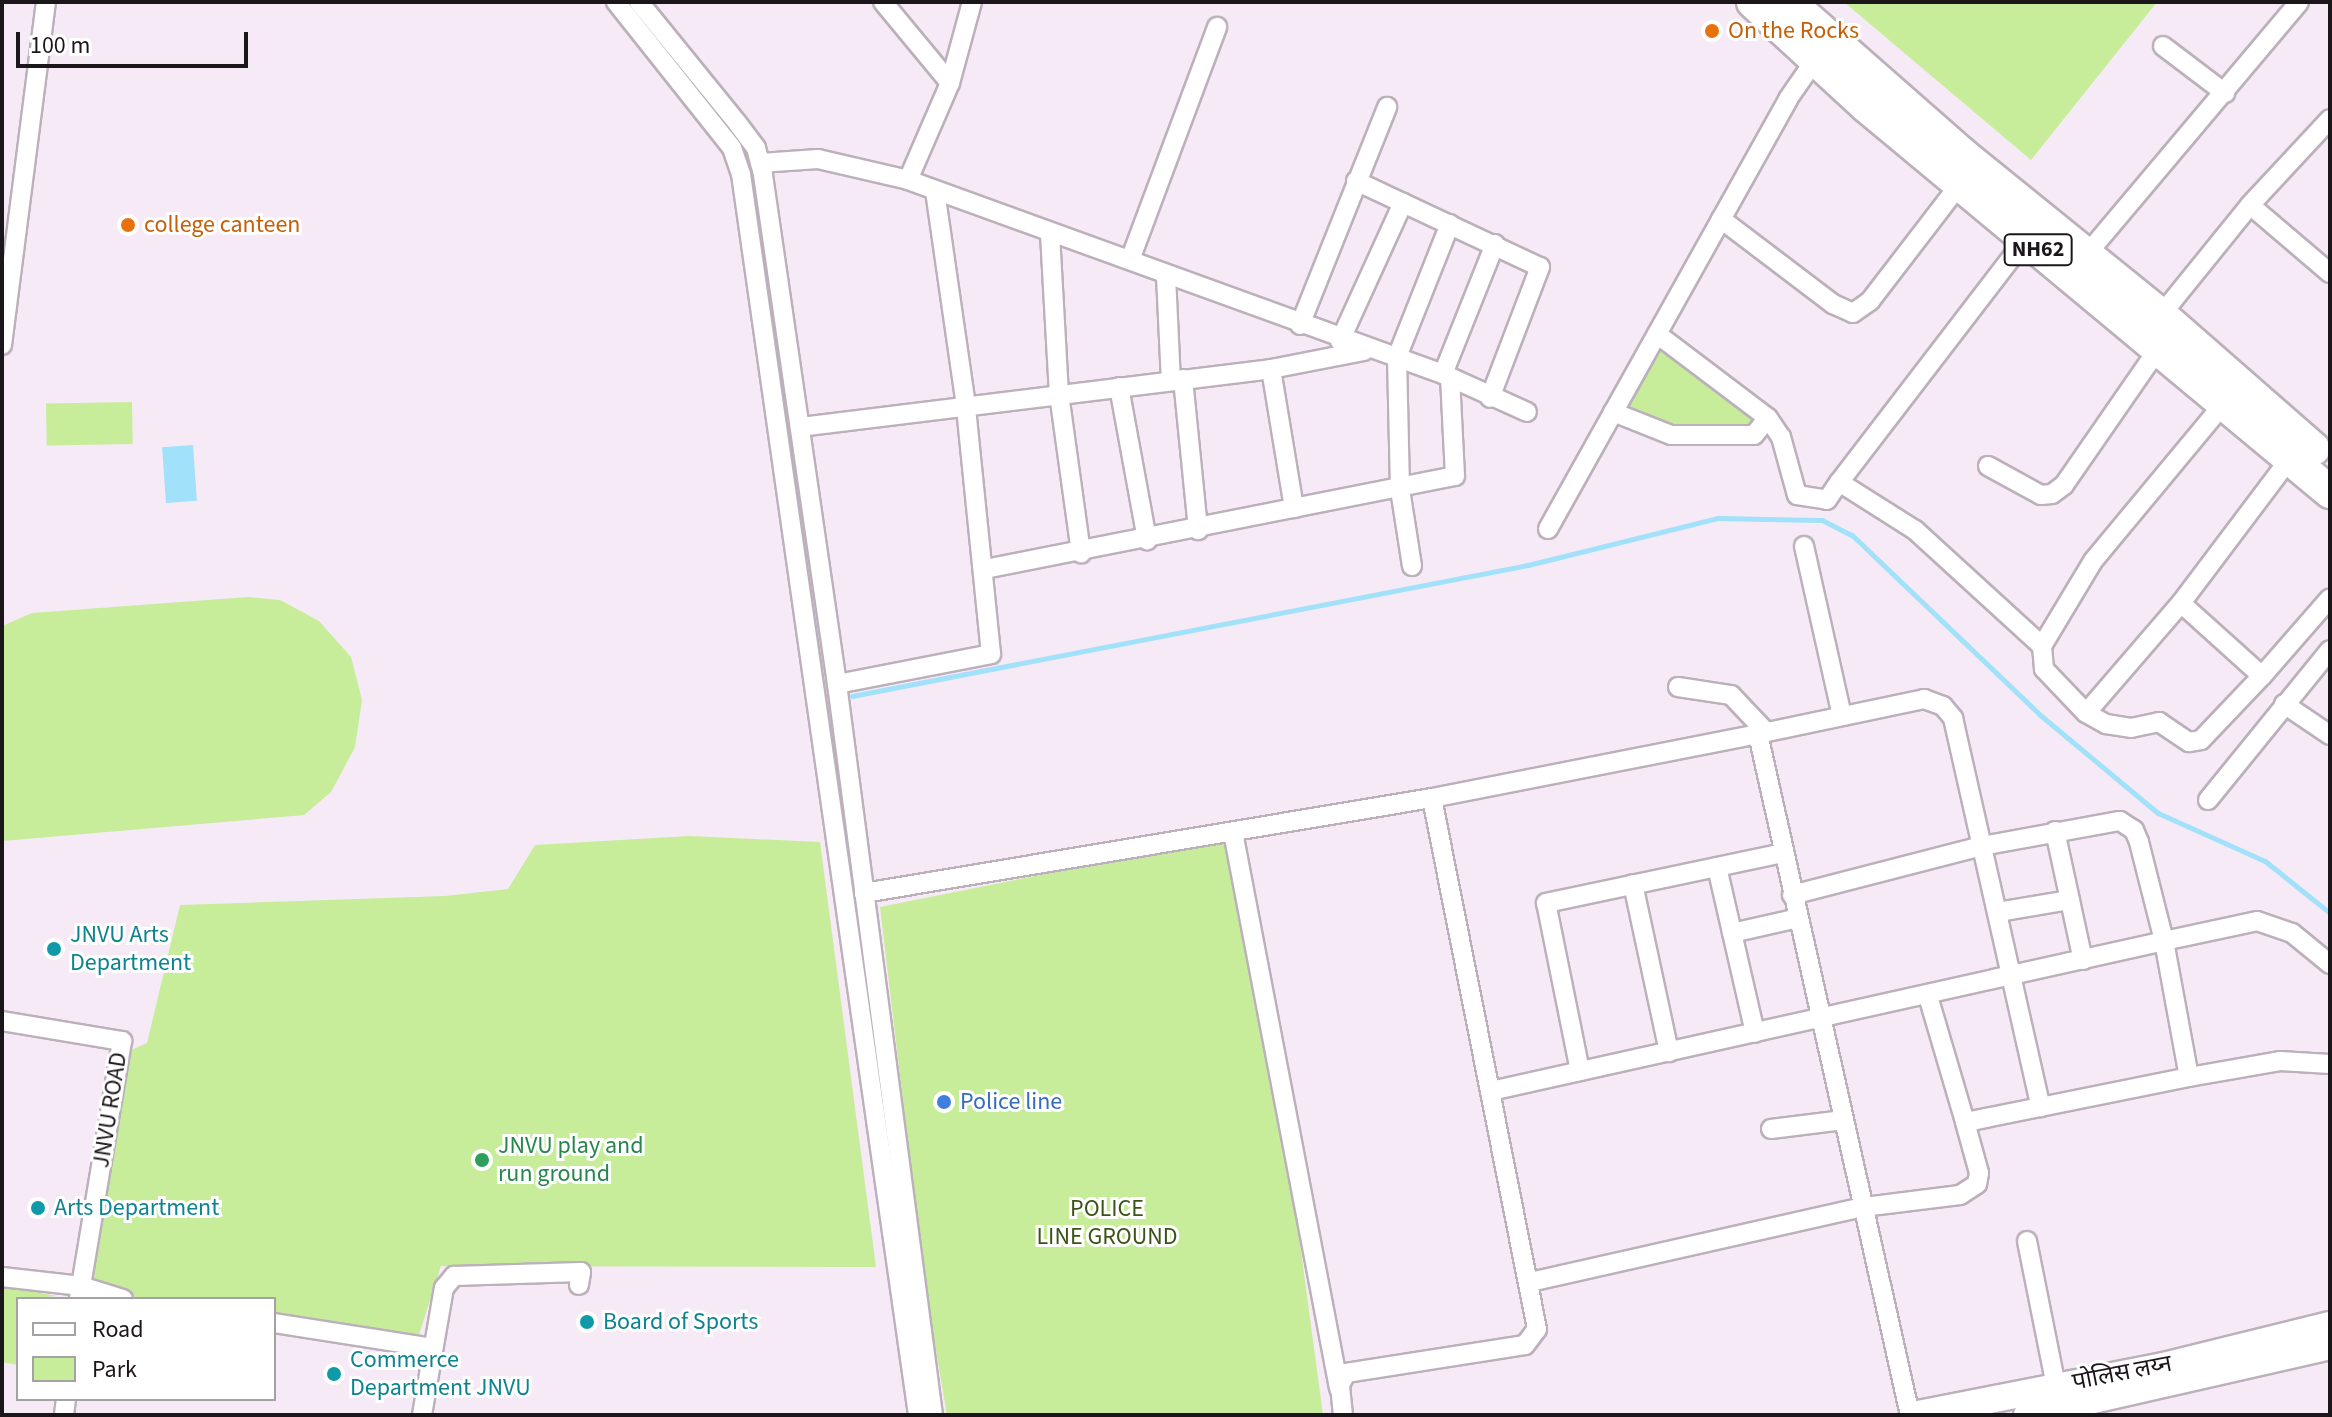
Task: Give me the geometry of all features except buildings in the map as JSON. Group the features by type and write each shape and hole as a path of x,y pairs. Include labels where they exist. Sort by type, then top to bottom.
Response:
{"highway":[{"name":"NH62","path":"1753,2 1959,185 2330,492"},
{"name":"NH62","path":"1789,2 1962,154 2161,315 2330,463"}],"street":[{"path":"2,345 46,2"},
{"path":"616,2 732,148 741,174 918,1415"},
{"path":"639,2 738,124 760,163 837,684 933,1415"},
{"path":"883,2 950,83"},
{"path":"908,180 950,83 972,2"},
{"path":"2087,254 2299,2"},
{"path":"1130,260 1217,27"},
{"path":"2163,46 2225,93"},
{"path":"1548,529 1721,219 1815,60"},
{"path":"1300,325 1387,107"},
{"path":"2161,315 2250,205 2327,129"},
{"path":"760,163 818,159 908,180 1050,234 1130,260 1340,341 1397,357 1527,412"},
{"path":"1356,181 1540,267 1490,398"},
{"path":"1721,219 1833,304 1853,313 1870,301 1959,185"},
{"path":"837,684 991,654 985,569 966,406 935,190"},
{"path":"1340,341 1403,203"},
{"path":"2250,205 2330,273"},
{"path":"1412,566 1400,489 1397,357 1450,224"},
{"path":"1050,234 1059,394 1081,553"},
{"path":"1657,334 1768,418 1781,437 1797,495 1827,500 2025,240"},
{"path":"985,569 1198,530 1455,476 1447,376 1495,244"},
{"path":"1166,276 1198,530"},
{"path":"1988,466 2041,495 2052,494 2064,485 2158,349"},
{"path":"800,427 1271,369 1367,350"},
{"path":"1271,369 1294,508"},
{"path":"1119,387 1147,540"},
{"path":"2225,402 2093,561 2042,646 2044,669 2086,713 2106,724 2131,728 2159,722 2189,742 2201,740 2330,598"},
{"path":"1613,412 1671,435 1754,435 1768,418"},
{"path":"2086,713 2181,603 2291,457"},
{"path":"1839,482 1915,530 2042,646"},
{"path":"1804,546 1842,716"},
{"path":"2181,603 2262,676"},
{"path":"2208,800 2330,650"},
{"path":"1678,687 1731,695 1762,733 1792,895 1912,1415"},
{"path":"864,893 1432,798 1924,699 1943,706 1953,718 2041,1107"},
{"path":"2284,704 2330,735"},
{"path":"1340,1394 1346,1373 1525,1345 1537,1329 1531,1282 1432,798"},
{"path":"1792,895 1982,846 2120,821 2134,830 2164,941 2189,1077"},
{"path":"2055,831 2083,960"},
{"path":"1233,832 1343,1415"},
{"path":"1580,1071 1546,903 1784,853"},
{"path":"1717,867 1755,1033"},
{"path":"1633,884 1669,1052"},
{"path":"1998,912 2070,900"},
{"path":"1732,933 1798,918"},
{"path":"1491,1091 2257,921 2292,933 2330,964"},
{"path":"1531,1282 1863,1207 1970,1190 1979,1173 1928,996"},
{"name":"JNVU ROAD","path":"2,1021 122,1041 80,1293"},
{"path":"1965,1122 2280,1061 2330,1064"},
{"path":"1771,1129 1843,1120"},
{"path":"2027,1241 2056,1386"},
{"path":"422,1415 444,1288 454,1276 581,1272 579,1285"},
{"path":"2,1277 109,1297"},
{"path":"276,1323 433,1348"},
{"name":"पोलिस लय्न","path":"1912,1415 1946,1411 2330,1325"},
{"path":"2027,1415 2330,1346"}],"green space":[{"path":"1844,2 2157,2 2031,160"},
{"path":"1658,346 1754,416 1754,423 1748,429 1679,429 1625,408"},
{"path":"132,402 133,444 47,445 46,404"},
{"path":"248,597 280,600 319,621 351,657 362,700 355,747 331,792 304,815 2,841 2,626 32,613"},
{"name":"POLICE LINE GROUND","path":"1245,834 1323,1415 947,1415 925,1286 880,907"},
{"name":"JNVU play and run ground","path":"689,836 820,842 876,1267 441,1266 416,1344 276,1320 276,1297 136,1297 88,1289 120,1055 147,1043 180,905 445,896 508,889 535,845"},
{"path":"2,1286 57,1296 16,1297 16,1365 2,1362"}],"water":[{"path":"193,445 197,501 166,503 162,447"}],"waterway":[{"path":"852,696 1528,565 1718,518 1822,520 1852,535 2039,714 2158,813 2265,861 2330,913"}],"place":[{"name":"On the Rocks","path":"1712,31"},
{"name":"college canteen","path":"128,225"},
{"name":"JNVU Arts Department","path":"54,949"},
{"name":"Police line","path":"944,1102"},
{"name":"JNVU play and run ground","path":"482,1160"},
{"name":"Arts Department","path":"38,1208"},
{"name":"Board of Sports","path":"587,1322"},
{"name":"Commerce Department JNVU","path":"334,1374"}]}
